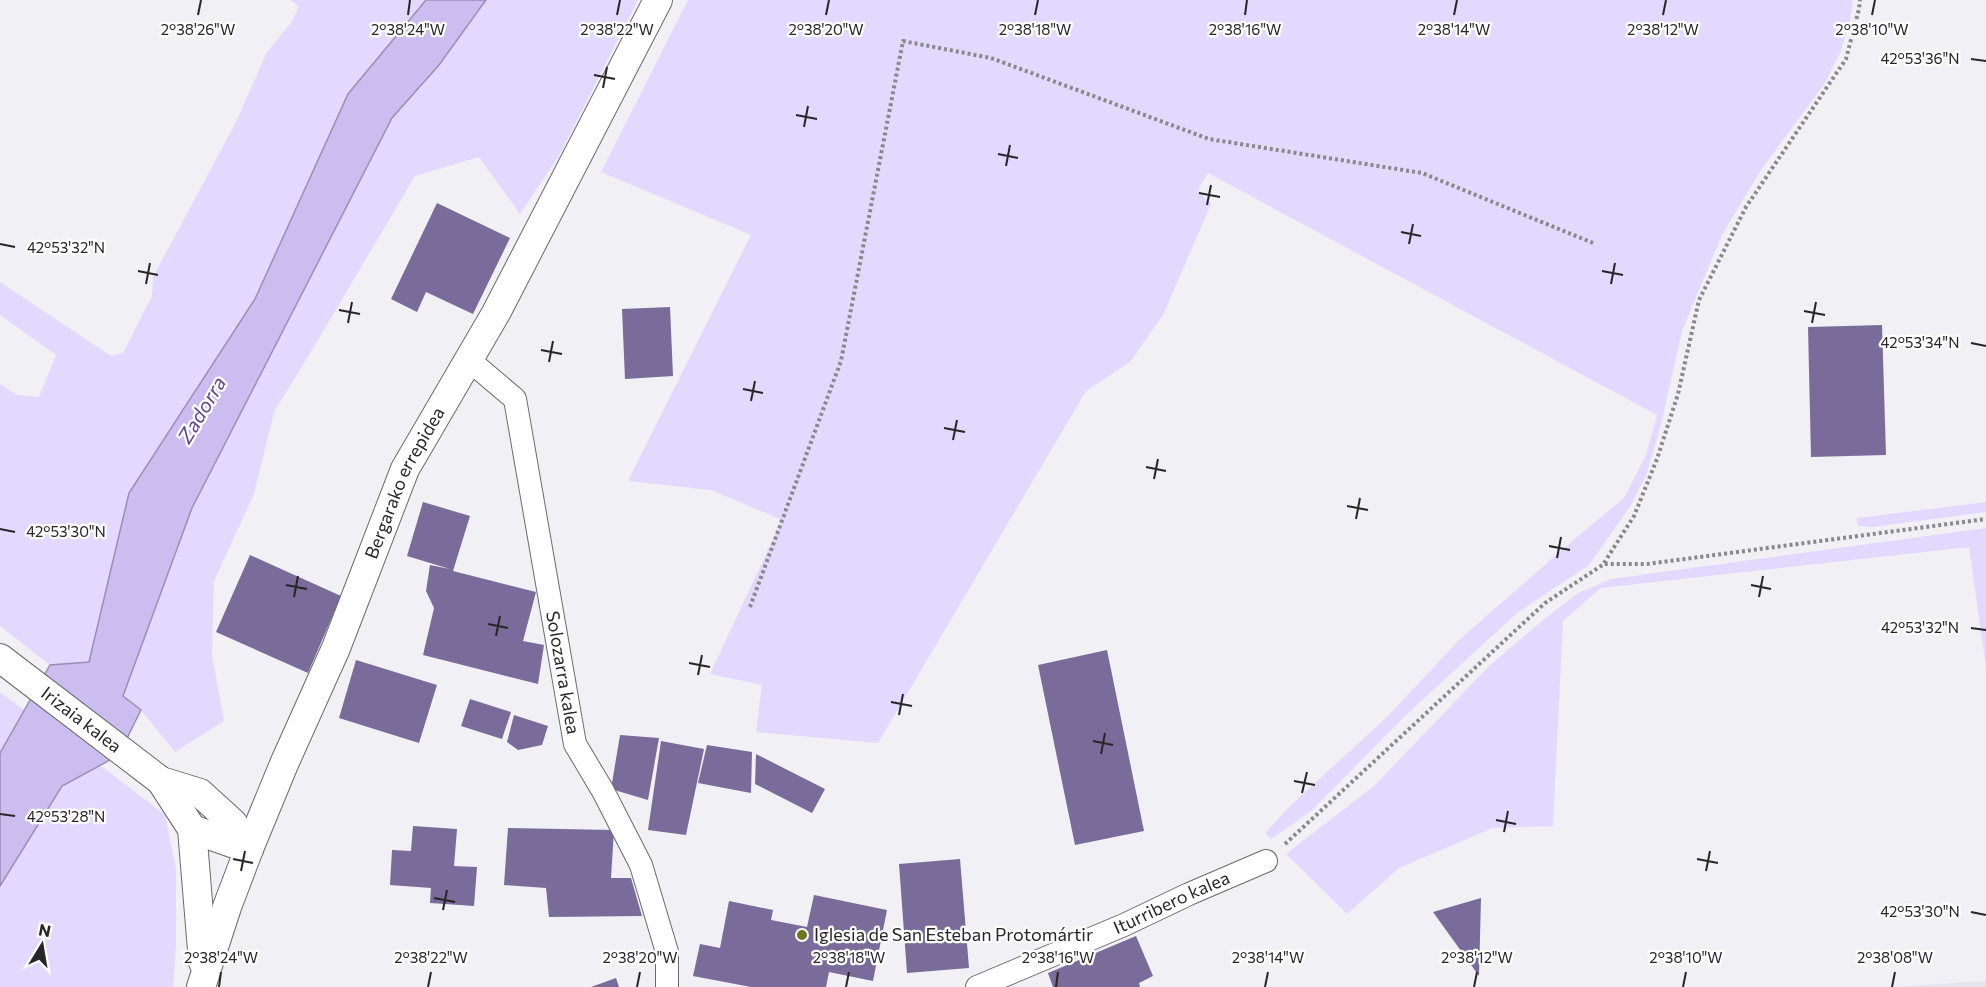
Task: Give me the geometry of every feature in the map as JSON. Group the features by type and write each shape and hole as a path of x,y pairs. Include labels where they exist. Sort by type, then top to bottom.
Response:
{"street":[{"name":"Bergarako errepidea","path":"202,980 249,849 336,648 405,469 496,313 658,0"},
{"name":"Solozarra kalea","path":"469,360 515,399 576,744 641,864 667,952 667,987"},
{"name":"Irizaia kalea","path":"0,658 161,782 192,829 202,980"},
{"path":"213,804 238,805 254,796 284,764"},
{"name":"Irizaia kalea","path":"161,782 200,793 233,822 249,849"},
{"path":"192,829 249,849"},
{"name":"Iturribero kalea","path":"978,987 1266,861"}],"path":[{"path":"1266,861 1545,603 1604,564 1634,516 1658,459 1678,394 1699,300 1746,207 1846,59 1860,0"},
{"path":"750,607 841,361 903,41 991,58 1209,139 1422,173 1593,243"},
{"path":"1604,564 1647,564 1986,519"}],"shaded area":[{"path":"290,0 426,0 348,94 255,299 129,493 89,662 50,665 0,626 0,384 17,395 39,397 56,355 0,315 0,282 111,356 123,353 152,296 153,277 236,122 267,52 291,23 299,6"},
{"path":"486,0 638,0 559,156 520,214 479,157 415,176 274,412 254,494 214,581 212,656 224,721 175,752 141,710 123,696 192,508 392,118 439,65"},
{"path":"688,0 1853,0 1841,51 1825,83 1761,170 1722,235 1682,331 1661,424 1646,476 1629,508 1589,565 1517,613 1405,716 1311,811 1271,839 1265,833 1291,805 1387,717 1459,640 1624,498 1646,455 1657,415 1208,173 1198,190 1211,204 1163,315 1130,362 1086,391 878,743 756,732 762,685 710,674 782,520 711,490 628,481 751,235 601,172"},
{"path":"1986,502 1986,512 1873,527 1858,526 1857,518"},
{"path":"1986,528 1986,667 1969,547 1601,588 1563,621 1553,826 1493,828 1399,868 1347,914 1286,854 1375,785 1490,665 1578,593 1611,579"},
{"path":"0,692 25,711 0,753"},
{"path":"100,765 165,815 176,869 176,948 173,987 0,987 0,886 63,786"},
{"path":"1986,981 1986,987 1890,987"}],"water":[{"name":"Zadorra","path":"426,0 486,0 439,65 392,118 192,508 123,696 141,710 125,742 110,760 62,786 0,886 0,753 50,665 89,662 129,493 255,299 348,94"}],"building":[{"path":"437,203 510,238 473,314 426,292 417,312 391,299"},
{"path":"670,307 673,376 625,379 622,309"},
{"path":"1882,325 1886,455 1811,457 1808,327"},
{"path":"423,502 470,516 453,571 536,592 523,641 544,645 538,684 423,655 434,608 426,591 430,565 450,569 407,556"},
{"path":"250,555 341,596 308,673 216,632"},
{"path":"1107,650 1144,831 1075,845 1038,665"},
{"path":"356,660 437,685 419,743 339,718"},
{"path":"470,699 511,712 502,739 461,726"},
{"path":"514,715 548,726 542,745 518,750 507,742"},
{"path":"620,735 659,738 648,800 611,789"},
{"path":"661,741 704,749 686,835 648,830"},
{"path":"707,745 752,752 751,793 698,783"},
{"path":"756,754 825,789 812,813 755,784"},
{"path":"413,826 457,829 454,866 477,867 474,906 430,903 431,888 390,885 392,850 411,851"},
{"path":"508,828 614,830 611,878 631,878 642,916 549,917 546,888 504,885"},
{"path":"960,859 969,968 907,973 899,864"},
{"name":"Iglesia de San Esteban Protomártir","path":"814,895 887,910 873,981 829,972 826,987 751,987 693,976 700,944 720,948 729,901 773,910 771,920 807,927"},
{"path":"1481,898 1479,976 1433,912"},
{"path":"1136,936 1153,976 1139,983 1140,987 1053,987 1048,973"},
{"path":"616,978 619,987 591,987"}],"place":[{"name":"Iglesia de San Esteban Protomártir","path":"802,935"}]}
